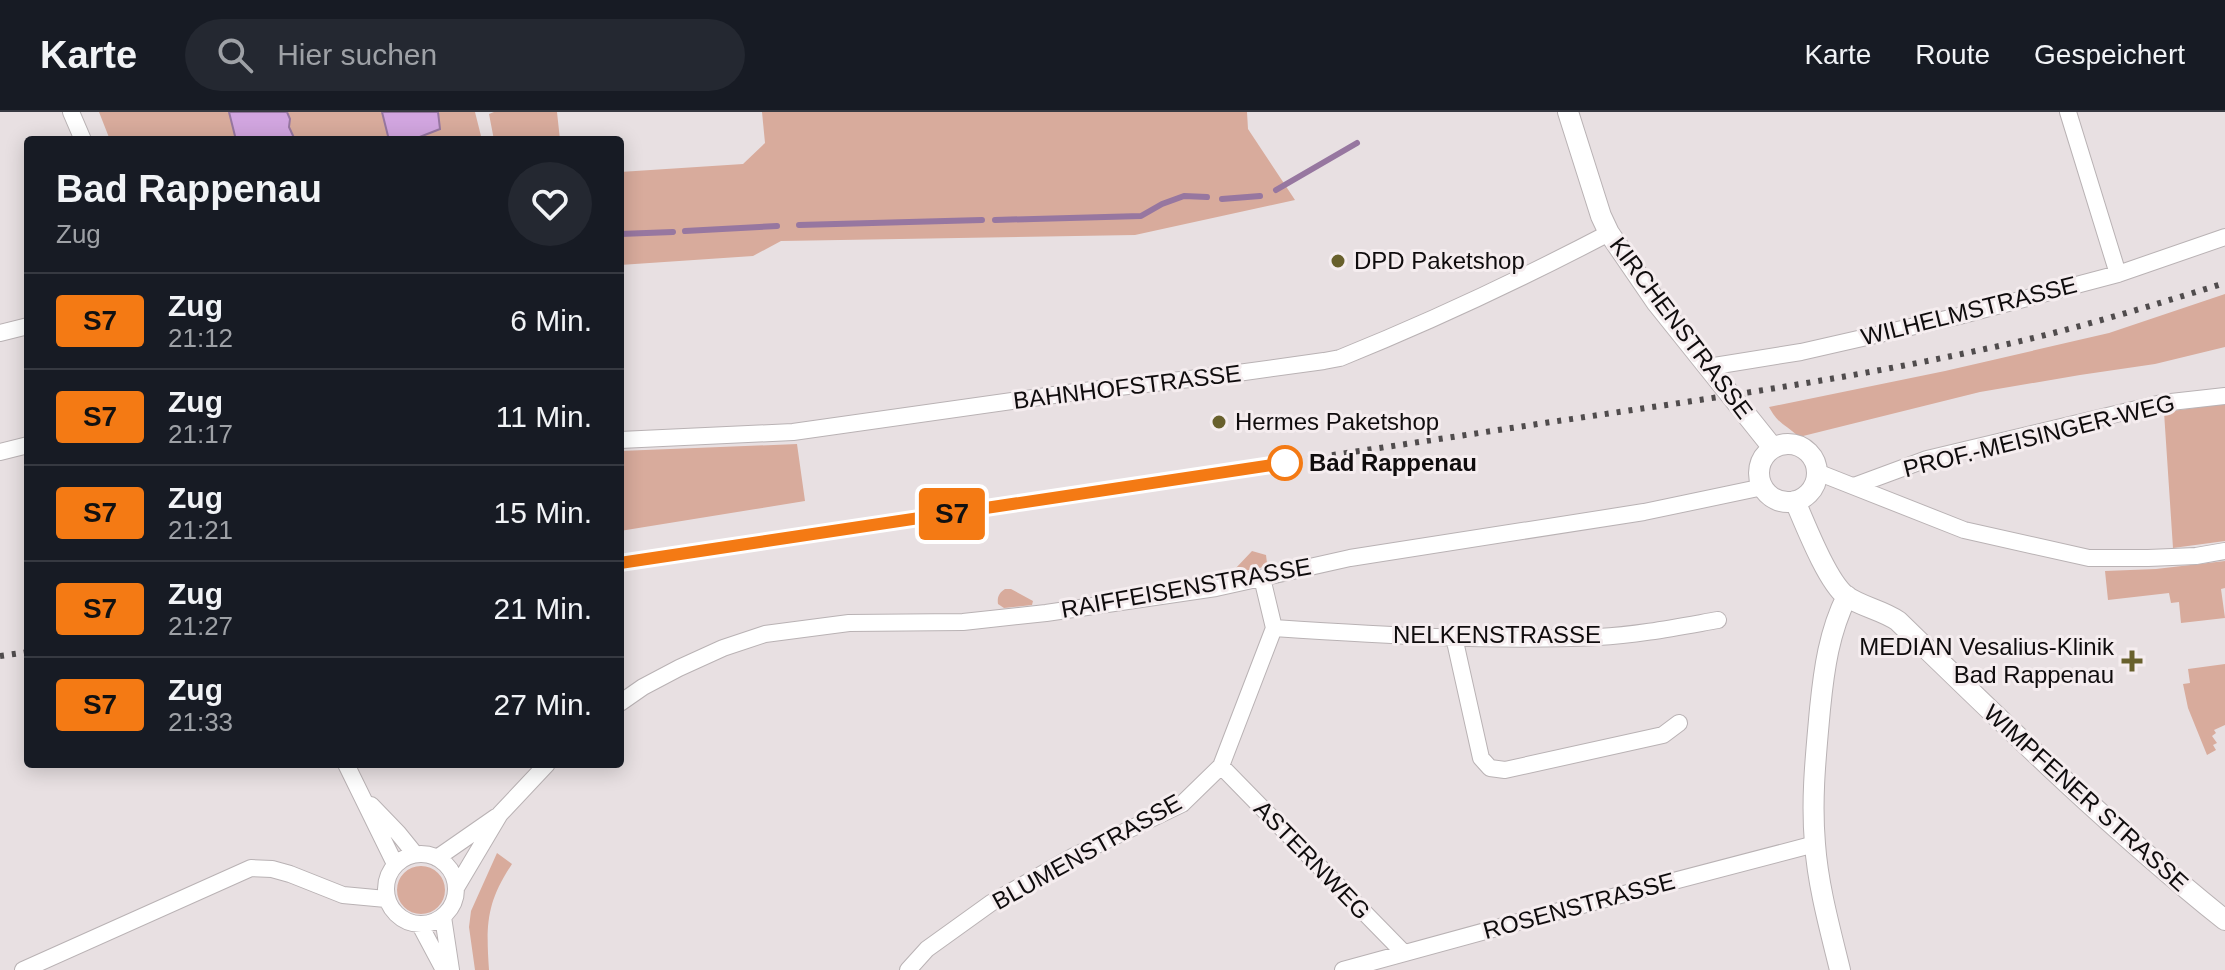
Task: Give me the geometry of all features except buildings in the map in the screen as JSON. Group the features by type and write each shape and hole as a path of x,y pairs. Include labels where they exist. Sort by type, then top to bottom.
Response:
{"street":[{"path":"71,112 81,136"},
{"name":"KIRCHENSTRASSE","path":"1570,112 1609,233 1657,303 1773,448"},
{"path":"2068,112 2118,274"},
{"name":"BAHNHOFSTRASSE","path":"624,440 793,432 1340,358 1509,284 1609,233"},
{"name":"WILHELMSTRASSE","path":"1708,367 1801,352 1959,316 2118,274 2225,237"},
{"path":"0,333 24,327"},
{"name":"PROF.-MEISINGER-WEG","path":"1854,486 1927,459 2162,403 2225,396"},
{"path":"1790,444 1799,446 1811,456 1817,472 1808,493 1788,502 1773,498 1763,487 1759,469 1764,457 1773,448 1790,444"},
{"path":"0,452 24,446"},
{"path":"1817,472 1964,530 2089,558 2164,558 2225,551"},
{"name":"RAIFFEISENSTRASSE","path":"624,700 679,668 723,648 765,634 849,623 985,620 1131,601 1262,578 1350,558 1630,514 1763,487"},
{"path":"1795,501 1826,568 1847,596 1829,640 1813,780 1815,844 1826,913 1840,970"},
{"path":"1262,578 1274,628"},
{"name":"WIMPFENER STRASSE","path":"1847,596 1898,621 1969,692 2175,879 2225,920"},
{"name":"NELKENSTRASSE","path":"1274,628 1454,637 1599,637 1718,620"},
{"name":"BLUMENSTRASSE","path":"908,970 927,949 991,903 1074,856 1182,804 1221,766 1274,628"},
{"path":"1454,637 1481,758 1490,768 1505,770 1663,735 1679,723"},
{"name":"ASTERNWEG","path":"1221,766 1404,953"},
{"path":"348,768 395,864"},
{"path":"437,858 500,814 543,768"},
{"path":"361,795 415,854"},
{"path":"456,888 500,814"},
{"name":"ROSENSTRASSE","path":"1343,970 1815,844"},
{"path":"426,854 437,858 451,870 456,888 455,899 443,917 428,924 409,923 391,909 386,899 386,880 395,864 404,858 426,854"},
{"path":"23,970 251,868 290,874 343,895 386,899"},
{"path":"443,917 451,970"},
{"path":"420,925 444,970"}],"shaded area":[{"path":"99,112 475,112 481,136 108,136"},
{"path":"229,112 287,112 293,136 235,136"},
{"path":"382,112 438,112 440,129 422,136 388,136"},
{"path":"557,112 560,136 493,136 489,114"},
{"path":"762,112 1247,112 1248,129 1295,200 1135,235 781,241 753,256 624,265 624,172 743,164 765,143"},
{"path":"2225,294 2225,347 2155,364 1980,392 1799,437 1779,421 1769,407 2109,333"},
{"path":"2225,404 2225,541 2173,548 2164,412"},
{"path":"797,444 805,501 624,530 624,451"},
{"path":"1252,551 1266,555 1264,567 1234,573 1235,569"},
{"path":"2225,561 2225,588 2221,589 2225,618 2181,623 2179,602 2171,603 2169,593 2108,600 2105,571"},
{"path":"1005,589 1033,601 1032,605 1004,608 998,604 998,599"},
{"path":"2225,664 2225,725 2214,730 2216,733 2212,736 2217,743 2213,745 2216,750 2207,755 2188,708 2183,684 2190,683 2188,669"},
{"path":"497,853 512,864 497,891 490,915 489,970 475,970 469,927 471,911"},
{"path":"421,866 438,873 445,890 438,907 421,914 404,907 397,890 404,873"}],"waterway":[{"path":"1276,190 1357,143"},
{"path":"995,220 1141,216 1184,196 1207,197"},
{"path":"1222,199 1260,196"},
{"path":"799,225 982,220"},
{"path":"685,231 777,226"},
{"path":"624,234 673,232"}],"railway":[{"path":"624,562 1856,374 2042,336 2225,283"},
{"path":"0,656 24,653"}],"train":[{"name":"S7","path":"624,562 1285,463"}],"place":[{"name":"DPD Paketshop","path":"1338,261"},
{"name":"Hermes Paketshop","path":"1219,422"},
{"name":"Bad Rappenau","path":"1285,463"},
{"name":"MEDIAN Vesalius-Klinik Bad Rappenau","path":"2132,661"}]}
